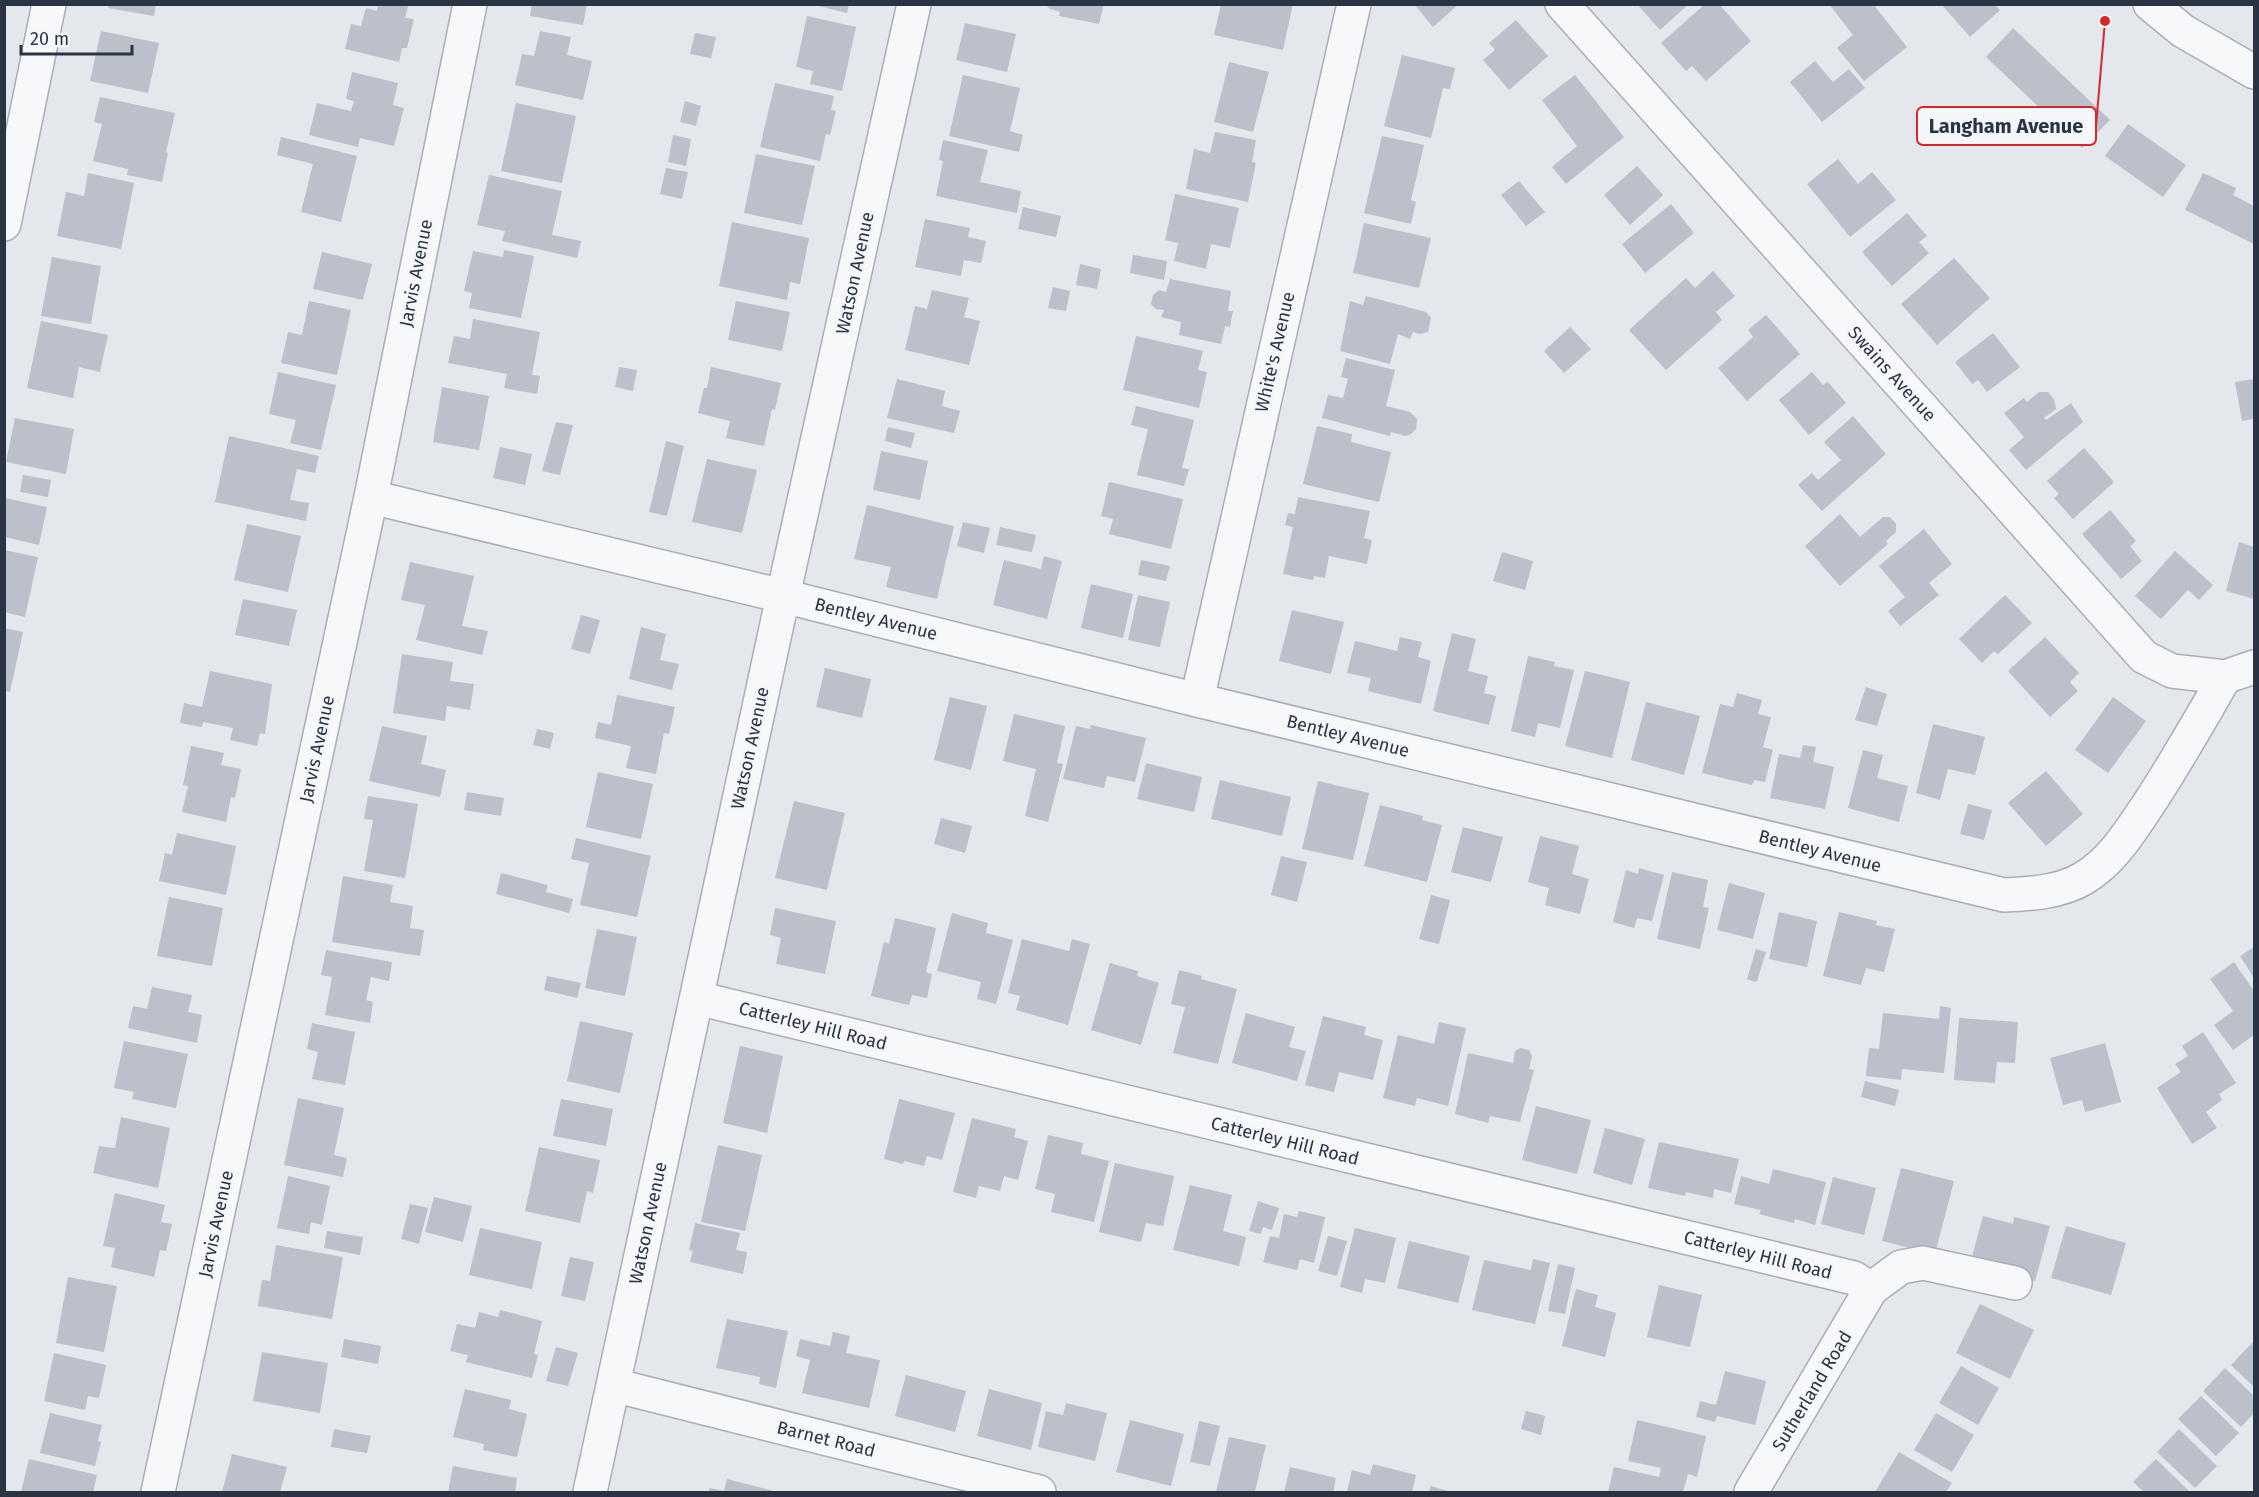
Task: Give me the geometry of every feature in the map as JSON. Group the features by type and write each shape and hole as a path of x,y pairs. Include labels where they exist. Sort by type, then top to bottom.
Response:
{"street":[{"path":"4,225 49,4"},
{"name":"Jarvis Avenue","path":"158,1492 372,496 470,4"},
{"name":"Watson Avenue","path":"590,1492 783,596 914,4"},
{"name":"White's Avenue","path":"1197,700 1354,4"},
{"name":"Swains Avenue","path":"1562,4 2144,657 2172,671 2240,672"},
{"path":"2150,4 2183,31 2254,72"},
{"name":"Bentley Avenue","path":"372,496 1197,700 2004,895 2036,894 2068,885 2085,878 2118,849 2240,672"},
{"name":"Catterley Hill Road","path":"697,998 1854,1278 1871,1289"},
{"path":"1871,1289 1901,1267 1923,1263 2015,1283"},
{"name":"Sutherland Road","path":"1751,1492 1871,1289"},
{"name":"Barnet Road","path":"613,1385 1039,1492"}],"building":[{"path":"109,4 156,4 154,16 108,8"},
{"path":"378,4 408,6 405,18 414,19 407,48 402,48 399,62 345,49 351,24 361,26 366,8 377,11"},
{"path":"532,4 587,4 583,25 530,16"},
{"path":"811,4 849,4 847,13"},
{"path":"1045,4 1104,4 1099,24 1059,16 1060,12 1050,9"},
{"path":"1221,4 1293,4 1283,50 1214,35"},
{"path":"1414,4 1459,4 1433,27"},
{"path":"1637,4 1689,4 1660,30"},
{"path":"1705,4 1719,4 1751,41 1706,81 1692,66 1686,71 1661,43"},
{"path":"1829,4 1873,4 1907,47 1864,81 1837,48 1853,35"},
{"path":"1941,4 1994,4 2000,10 1970,37"},
{"path":"807,16 856,27 842,91 810,84 813,71 796,67"},
{"path":"1516,20 1548,56 1509,90 1483,60 1495,50 1489,43"},
{"path":"965,23 1016,34 1007,72 956,60"},
{"path":"2013,28 2110,120 2082,148 1986,57"},
{"path":"101,31 159,43 148,93 90,81"},
{"path":"540,31 571,37 567,55 592,61 583,100 515,85 522,54 534,56"},
{"path":"695,33 716,37 711,58 690,54"},
{"path":"1402,55 1455,68 1450,89 1443,88 1431,138 1384,126"},
{"path":"1815,61 1833,82 1849,69 1865,88 1822,122 1790,82"},
{"path":"1229,62 1269,72 1253,132 1214,122"},
{"path":"352,72 398,83 393,105 404,108 394,146 360,138 358,147 309,135 317,103 351,111 354,101 346,99"},
{"path":"963,75 1020,88 1010,131 1023,135 1019,152 949,136"},
{"path":"1575,75 1624,137 1566,184 1552,167 1577,146 1542,100"},
{"path":"775,83 834,96 831,110 836,111 830,135 826,134 820,161 760,147"},
{"path":"100,97 175,113 162,182 127,175 128,169 93,161 102,124 94,122"},
{"path":"685,101 701,106 696,126 680,122"},
{"path":"516,103 576,116 562,183 501,171"},
{"path":"2128,124 2186,165 2163,197 2105,156"},
{"path":"1215,132 1256,140 1252,162 1256,163 1248,202 1186,189 1194,149 1210,153"},
{"path":"673,135 691,139 686,166 668,162"},
{"path":"1382,136 1424,145 1411,200 1416,202 1411,224 1364,213"},
{"path":"281,137 357,156 341,222 301,212 313,164 277,155"},
{"path":"943,140 988,150 980,182 1021,191 1017,213 936,196 943,161 939,160"},
{"path":"756,154 815,166 802,225 744,213"},
{"path":"1838,159 1858,184 1872,172 1896,200 1850,237 1807,184"},
{"path":"1637,166 1663,195 1630,225 1604,195"},
{"path":"666,168 688,172 682,199 660,194"},
{"path":"88,173 134,183 121,249 57,236 66,192 84,196"},
{"path":"2203,173 2236,188 2233,195 2254,206 2254,244 2185,210"},
{"path":"489,175 562,191 552,235 581,241 577,258 502,241 505,231 477,225"},
{"path":"1519,181 1545,212 1526,226 1501,195"},
{"path":"1175,194 1239,208 1230,248 1211,244 1206,269 1174,261 1178,243 1165,240"},
{"path":"1671,204 1694,233 1645,273 1622,244"},
{"path":"1023,207 1061,216 1056,237 1018,229"},
{"path":"1907,213 1927,236 1919,242 1929,253 1892,286 1862,252"},
{"path":"925,219 970,228 968,237 986,241 981,263 964,260 961,276 915,267"},
{"path":"732,222 809,238 800,284 790,282 787,300 719,286"},
{"path":"1364,223 1431,238 1419,288 1353,273"},
{"path":"504,250 534,256 521,318 469,308 472,293 464,291 473,251 503,257"},
{"path":"322,252 372,264 363,300 313,289"},
{"path":"1133,255 1167,261 1164,280 1130,273"},
{"path":"52,257 101,266 91,324 41,316"},
{"path":"1954,258 1990,298 1937,345 1901,304"},
{"path":"1080,264 1101,269 1097,289 1076,285"},
{"path":"1713,271 1735,296 1716,312 1722,320 1666,370 1629,330 1686,278 1695,288"},
{"path":"1170,279 1231,291 1228,311 1233,311 1230,327 1225,326 1221,344 1179,335 1181,322 1161,317 1164,310 1156,309 1151,304 1153,295 1159,290 1166,292"},
{"path":"1053,287 1070,291 1066,311 1048,308"},
{"path":"932,290 969,298 964,317 980,321 969,365 905,350 915,306 927,309"},
{"path":"1366,296 1426,312 1431,318 1428,332 1420,334 1413,332 1410,339 1398,334 1390,364 1340,351 1350,301 1363,305"},
{"path":"309,301 351,310 337,375 281,363 288,332 302,335"},
{"path":"736,301 790,312 782,351 728,340"},
{"path":"1766,315 1800,354 1747,401 1718,368 1753,337 1748,330"},
{"path":"473,319 540,332 532,375 540,376 537,394 504,388 507,374 448,363 454,336 470,339"},
{"path":"41,321 108,335 100,372 79,367 73,398 27,388"},
{"path":"1570,327 1591,349 1564,373 1544,351"},
{"path":"1993,333 2020,367 1987,392 1978,380 1972,384 1955,362"},
{"path":"1136,336 1203,351 1198,370 1207,372 1199,408 1123,390"},
{"path":"1346,358 1395,370 1386,406 1410,412 1417,419 1416,429 1411,434 1405,436 1391,432 1390,436 1322,418 1328,395 1343,398 1348,379 1341,377"},
{"path":"619,367 637,370 633,391 615,387"},
{"path":"711,367 781,383 775,410 772,409 764,446 726,438 730,421 698,413 704,388 707,388"},
{"path":"278,372 336,385 321,450 290,443 296,420 269,414"},
{"path":"1812,372 1823,385 1828,382 1846,403 1809,435 1779,400"},
{"path":"897,379 945,391 942,406 960,411 954,433 887,418"},
{"path":"2254,379 2254,419 2242,421 2235,382"},
{"path":"442,387 489,396 479,450 433,442"},
{"path":"2039,392 2048,392 2054,399 2056,409 2044,418 2046,420 2071,403 2083,422 2026,470 2009,450 2024,437 2004,413 2024,398 2027,402"},
{"path":"1136,406 1194,420 1182,468 1189,469 1184,486 1137,475 1148,429 1131,425"},
{"path":"1853,416 1886,454 1822,511 1798,485 1812,473 1818,480 1841,460 1824,442"},
{"path":"15,418 74,429 66,474 6,462"},
{"path":"556,422 573,425 560,475 542,471"},
{"path":"1317,426 1352,434 1351,442 1391,452 1379,502 1303,484"},
{"path":"888,427 915,433 911,448 885,441"},
{"path":"229,436 319,456 315,473 297,469 290,500 309,503 306,521 215,502"},
{"path":"666,441 684,446 667,516 649,512"},
{"path":"500,447 532,454 525,485 493,478"},
{"path":"2084,448 2114,482 2073,519 2054,498 2059,494 2047,481"},
{"path":"881,451 928,461 920,500 873,490"},
{"path":"707,459 757,470 742,533 692,522"},
{"path":"23,475 51,480 48,497 20,492"},
{"path":"1109,482 1183,499 1171,549 1109,534 1113,519 1101,516"},
{"path":"1298,497 1370,511 1364,538 1372,540 1367,564 1329,556 1325,578 1314,576 1313,580 1283,574 1293,527 1285,525 1288,513 1295,514"},
{"path":"5,498 47,507 39,545 5,537"},
{"path":"867,505 954,526 937,599 886,587 891,567 854,559"},
{"path":"2110,510 2136,541 2130,546 2142,561 2121,579 2082,534"},
{"path":"1840,514 1860,537 1883,517 1890,517 1896,524 1896,532 1886,541 1888,544 1840,586 1805,546"},
{"path":"963,522 990,528 984,553 957,546"},
{"path":"247,524 301,536 288,592 234,580"},
{"path":"1000,527 1036,535 1032,552 996,545"},
{"path":"1924,529 1952,564 1929,583 1939,595 1900,626 1888,611 1905,597 1879,566"},
{"path":"2239,542 2254,547 2254,599 2226,591"},
{"path":"4,550 38,557 25,617 4,612"},
{"path":"2175,551 2213,585 2199,600 2188,590 2161,619 2135,596"},
{"path":"1502,552 1533,561 1525,590 1493,581"},
{"path":"1044,556 1062,561 1047,619 993,605 1004,560 1041,569"},
{"path":"1141,560 1170,566 1166,581 1138,575"},
{"path":"410,562 474,576 462,626 488,631 482,655 416,640 425,605 401,600"},
{"path":"1091,584 1133,594 1123,638 1081,628"},
{"path":"1138,595 1170,602 1160,647 1128,640"},
{"path":"2005,595 2032,623 1998,654 1994,651 1982,663 1959,639"},
{"path":"243,599 297,610 289,646 235,635"},
{"path":"1292,610 1344,622 1331,674 1279,661"},
{"path":"581,615 600,620 590,654 571,649"},
{"path":"641,627 666,634 660,660 679,664 672,690 629,679"},
{"path":"4,628 23,632 10,692 4,691"},
{"path":"1452,633 1476,639 1468,671 1488,676 1484,693 1496,696 1489,725 1433,711"},
{"path":"1400,637 1422,642 1418,657 1431,661 1421,704 1368,691 1371,678 1347,673 1355,641 1397,651"},
{"path":"2045,637 2079,673 2070,682 2078,691 2050,717 2008,671"},
{"path":"402,654 453,662 450,681 474,684 470,710 447,706 445,721 393,713"},
{"path":"1528,656 1555,662 1554,666 1574,670 1560,728 1538,723 1535,737 1511,731"},
{"path":"825,668 871,679 862,718 816,707"},
{"path":"210,671 272,684 265,734 260,733 257,746 230,740 233,728 203,722 202,727 180,723 184,703 202,707"},
{"path":"1585,671 1630,682 1612,758 1565,746"},
{"path":"1866,687 1887,694 1877,726 1855,720"},
{"path":"1737,693 1762,700 1758,714 1771,717 1763,747 1773,750 1765,782 1754,780 1752,785 1702,773 1720,704 1733,707"},
{"path":"617,695 675,707 669,734 664,733 656,774 626,768 631,746 595,738 598,722 611,725"},
{"path":"950,697 987,706 971,770 934,760"},
{"path":"2113,697 2146,721 2108,773 2075,750"},
{"path":"1646,702 1700,716 1684,775 1631,760"},
{"path":"1014,714 1065,726 1057,763 1063,764 1048,822 1025,816 1036,769 1003,761"},
{"path":"1933,724 1985,737 1975,775 1948,769 1940,800 1916,793"},
{"path":"1091,725 1146,738 1135,782 1107,776 1104,788 1063,779 1076,726 1090,729"},
{"path":"382,726 427,736 421,764 446,770 440,797 369,781"},
{"path":"537,729 554,733 550,749 533,745"},
{"path":"1803,745 1816,747 1813,762 1834,767 1825,809 1770,798 1779,754 1800,758"},
{"path":"191,746 224,753 221,765 241,769 235,798 231,797 226,822 182,812 188,786 183,785"},
{"path":"1863,750 1883,755 1877,778 1908,786 1899,822 1848,808"},
{"path":"1146,763 1202,777 1194,812 1137,799"},
{"path":"2046,771 2083,814 2046,846 2008,803"},
{"path":"598,772 653,784 641,839 586,827"},
{"path":"1220,780 1291,797 1282,836 1211,819"},
{"path":"1318,781 1369,793 1353,860 1302,849"},
{"path":"467,792 504,798 501,816 464,810"},
{"path":"368,796 418,804 405,878 364,871 373,820 364,819"},
{"path":"794,801 845,813 827,890 775,878"},
{"path":"1968,804 1992,810 1984,840 1960,834"},
{"path":"1380,805 1423,816 1422,820 1442,825 1427,882 1364,866"},
{"path":"941,818 972,826 965,853 934,844"},
{"path":"1463,827 1503,837 1491,882 1451,872"},
{"path":"177,833 236,846 226,895 159,881 165,853 172,855"},
{"path":"1540,836 1579,846 1572,874 1589,879 1580,914 1545,905 1549,888 1528,882"},
{"path":"576,838 651,856 637,917 580,905 589,863 571,859"},
{"path":"1281,856 1307,862 1297,902 1271,895"},
{"path":"1639,868 1664,875 1652,921 1637,918 1634,928 1613,922 1626,870 1638,874"},
{"path":"1672,872 1708,880 1703,907 1709,908 1700,949 1657,939"},
{"path":"501,873 548,885 546,892 573,899 569,913 496,894"},
{"path":"343,876 393,885 390,902 413,906 410,928 424,930 420,956 332,942"},
{"path":"1729,883 1765,893 1753,939 1717,930"},
{"path":"1431,895 1450,900 1439,944 1419,939"},
{"path":"169,897 223,908 212,966 157,956"},
{"path":"775,908 836,921 825,974 776,964 781,938 770,935"},
{"path":"1779,912 1817,921 1807,967 1769,959"},
{"path":"1839,912 1877,921 1876,925 1895,929 1884,972 1866,968 1861,985 1823,976"},
{"path":"952,913 988,923 986,933 1013,940 996,1004 977,999 981,982 937,971"},
{"path":"895,918 936,928 926,972 932,974 927,998 912,995 909,1005 871,996 884,942 889,944"},
{"path":"597,929 637,937 625,996 585,988"},
{"path":"1022,939 1069,951 1072,939 1090,944 1068,1025 1016,1010 1020,996 1008,993"},
{"path":"2254,947 2254,978 2240,956"},
{"path":"1756,949 1766,952 1755,982 1747,979"},
{"path":"326,950 392,962 389,981 371,977 366,1000 373,1002 370,1023 325,1015 332,977 321,975"},
{"path":"2234,962 2254,991 2254,1035 2233,1050 2214,1025 2233,1011 2210,979"},
{"path":"1110,963 1138,971 1137,976 1159,983 1141,1045 1091,1030"},
{"path":"1179,970 1237,989 1218,1064 1173,1053 1185,1007 1171,1004"},
{"path":"547,976 581,983 577,998 544,990"},
{"path":"152,987 192,995 188,1012 202,1015 197,1043 128,1028 133,1006 147,1009"},
{"path":"1940,1006 1951,1008 1944,1073 1902,1069 1901,1080 1866,1076 1869,1048 1879,1049 1883,1013 1939,1019"},
{"path":"1246,1013 1295,1027 1289,1047 1306,1051 1297,1081 1232,1063"},
{"path":"1323,1016 1366,1027 1364,1035 1383,1040 1373,1080 1339,1072 1334,1092 1305,1085"},
{"path":"1959,1018 2018,1022 2015,1063 1997,1062 1995,1083 1954,1080"},
{"path":"580,1021 633,1033 620,1093 567,1081"},
{"path":"1439,1022 1466,1028 1448,1106 1417,1098 1415,1106 1383,1098 1398,1035 1434,1044"},
{"path":"312,1023 355,1032 345,1085 312,1079 318,1052 307,1049"},
{"path":"2203,1032 2236,1083 2219,1094 2222,1100 2206,1112 2217,1128 2192,1144 2157,1088 2181,1072 2175,1064 2188,1056 2182,1046"},
{"path":"124,1041 188,1054 176,1108 132,1099 134,1092 114,1088"},
{"path":"2105,1043 2121,1102 2085,1112 2082,1100 2063,1105 2050,1058"},
{"path":"740,1046 783,1056 767,1133 723,1123"},
{"path":"1520,1048 1529,1050 1532,1056 1529,1069 1534,1070 1520,1122 1490,1116 1488,1123 1455,1114 1468,1053 1513,1063 1515,1051"},
{"path":"1865,1081 1899,1090 1895,1106 1861,1097"},
{"path":"298,1098 344,1108 334,1155 347,1158 343,1177 284,1165"},
{"path":"561,1099 613,1109 606,1146 553,1136"},
{"path":"899,1099 955,1113 942,1160 927,1156 924,1166 884,1159"},
{"path":"1536,1106 1591,1120 1577,1174 1522,1160"},
{"path":"121,1117 170,1128 158,1188 93,1173 99,1146 115,1148"},
{"path":"972,1118 1016,1129 1014,1137 1028,1141 1018,1180 1004,1176 1000,1191 979,1186 976,1198 953,1192"},
{"path":"1605,1128 1645,1139 1632,1185 1593,1173"},
{"path":"1048,1135 1083,1143 1081,1154 1109,1161 1094,1222 1051,1212 1055,1194 1035,1189"},
{"path":"1659,1142 1739,1159 1731,1193 1714,1189 1713,1198 1686,1192 1685,1196 1648,1188"},
{"path":"718,1145 762,1155 745,1231 701,1222"},
{"path":"539,1147 600,1160 593,1193 587,1191 580,1223 525,1211"},
{"path":"1115,1163 1174,1176 1163,1226 1146,1223 1141,1242 1099,1232"},
{"path":"1901,1168 1954,1181 1935,1254 1882,1241"},
{"path":"1773,1169 1826,1182 1815,1225 1795,1219 1794,1223 1759,1214 1761,1210 1734,1204 1741,1176 1769,1184"},
{"path":"288,1176 330,1186 322,1225 311,1222 309,1234 277,1228"},
{"path":"1833,1177 1876,1188 1864,1235 1821,1224"},
{"path":"1190,1185 1232,1195 1223,1231 1246,1237 1239,1266 1173,1250"},
{"path":"115,1193 165,1205 161,1222 172,1224 166,1251 160,1250 154,1277 111,1267 115,1248 103,1246"},
{"path":"434,1197 472,1206 463,1242 425,1232"},
{"path":"1258,1201 1279,1208 1272,1230 1263,1227 1261,1234 1249,1231"},
{"path":"410,1204 428,1208 419,1244 401,1239"},
{"path":"1299,1211 1325,1217 1314,1263 1300,1259 1297,1270 1263,1262 1270,1236 1279,1238 1284,1214 1297,1217"},
{"path":"1983,1216 2013,1224 2014,1217 2050,1226 2035,1281 1970,1264"},
{"path":"695,1223 740,1233 736,1250 747,1252 743,1274 690,1262 693,1251 689,1250"},
{"path":"2066,1226 2126,1243 2111,1295 2051,1278"},
{"path":"480,1228 542,1242 532,1289 469,1275"},
{"path":"1355,1228 1396,1238 1385,1283 1365,1279 1362,1293 1340,1287"},
{"path":"327,1231 363,1237 360,1255 324,1248"},
{"path":"1328,1236 1347,1241 1337,1276 1318,1271"},
{"path":"1409,1241 1470,1256 1458,1303 1397,1288"},
{"path":"276,1245 343,1257 332,1319 258,1306 262,1280 270,1281"},
{"path":"570,1257 594,1262 585,1301 561,1296"},
{"path":"1533,1259 1550,1263 1535,1324 1472,1310 1484,1260 1531,1270"},
{"path":"1558,1264 1575,1268 1565,1314 1548,1311"},
{"path":"68,1277 117,1286 104,1352 56,1343"},
{"path":"1659,1285 1702,1295 1690,1347 1647,1337"},
{"path":"1576,1289 1598,1295 1595,1307 1616,1313 1605,1357 1562,1346"},
{"path":"1980,1304 2034,1330 2010,1379 1956,1353"},
{"path":"500,1310 542,1321 534,1354 538,1355 532,1378 466,1362 468,1355 450,1351 457,1324 475,1328 479,1312 498,1317"},
{"path":"727,1319 788,1331 776,1388 759,1384 760,1377 716,1368"},
{"path":"833,1332 850,1336 846,1353 880,1360 869,1408 802,1393 810,1360 796,1356 800,1339 830,1346"},
{"path":"344,1339 381,1346 378,1364 341,1357"},
{"path":"2254,1343 2254,1387 2231,1365"},
{"path":"556,1347 578,1353 568,1386 546,1381"},
{"path":"262,1352 328,1363 320,1413 253,1401"},
{"path":"54,1353 106,1365 99,1398 88,1396 85,1410 44,1401"},
{"path":"1961,1366 1999,1388 1978,1425 1939,1403"},
{"path":"2225,1368 2254,1396 2254,1413 2241,1427 2203,1391"},
{"path":"1725,1371 1766,1381 1755,1425 1717,1416 1715,1422 1696,1417 1700,1401 1716,1405"},
{"path":"906,1375 966,1391 955,1432 895,1416"},
{"path":"465,1389 511,1400 509,1409 527,1414 517,1457 483,1450 484,1444 453,1437"},
{"path":"989,1389 1042,1403 1031,1450 977,1436"},
{"path":"2201,1396 2239,1433 2216,1456 2178,1419"},
{"path":"1066,1403 1107,1413 1095,1461 1038,1447 1046,1411 1063,1415"},
{"path":"1526,1411 1545,1416 1541,1435 1521,1429"},
{"path":"50,1413 102,1425 98,1441 101,1442 95,1466 40,1453"},
{"path":"1936,1413 1974,1435 1952,1472 1914,1450"},
{"path":"1130,1420 1184,1434 1171,1486 1116,1472"},
{"path":"1637,1420 1706,1436 1697,1477 1688,1474 1683,1492 1608,1492 1614,1467 1659,1477 1661,1468 1628,1461"},
{"path":"1199,1421 1220,1426 1210,1466 1190,1462"},
{"path":"334,1429 371,1436 367,1453 331,1447"},
{"path":"2179,1429 2217,1466 2195,1488 2157,1452"},
{"path":"1229,1437 1266,1445 1255,1492 1216,1492"},
{"path":"1899,1452 1952,1483 1946,1492 1875,1492"},
{"path":"232,1454 287,1467 280,1492 222,1492"},
{"path":"29,1459 97,1475 93,1492 21,1492"},
{"path":"2156,1459 2190,1492 2144,1492 2133,1482"},
{"path":"1373,1464 1416,1475 1412,1492 1347,1492 1352,1470 1370,1475"},
{"path":"453,1466 517,1478 515,1492 448,1492"},
{"path":"1290,1467 1336,1478 1333,1492 1284,1492"},
{"path":"727,1479 778,1492 709,1492 710,1488 724,1491"},
{"path":"1431,1486 1451,1492 1429,1492"}],"place":[{"name":"Langham Avenue","path":"2105,21"}]}
